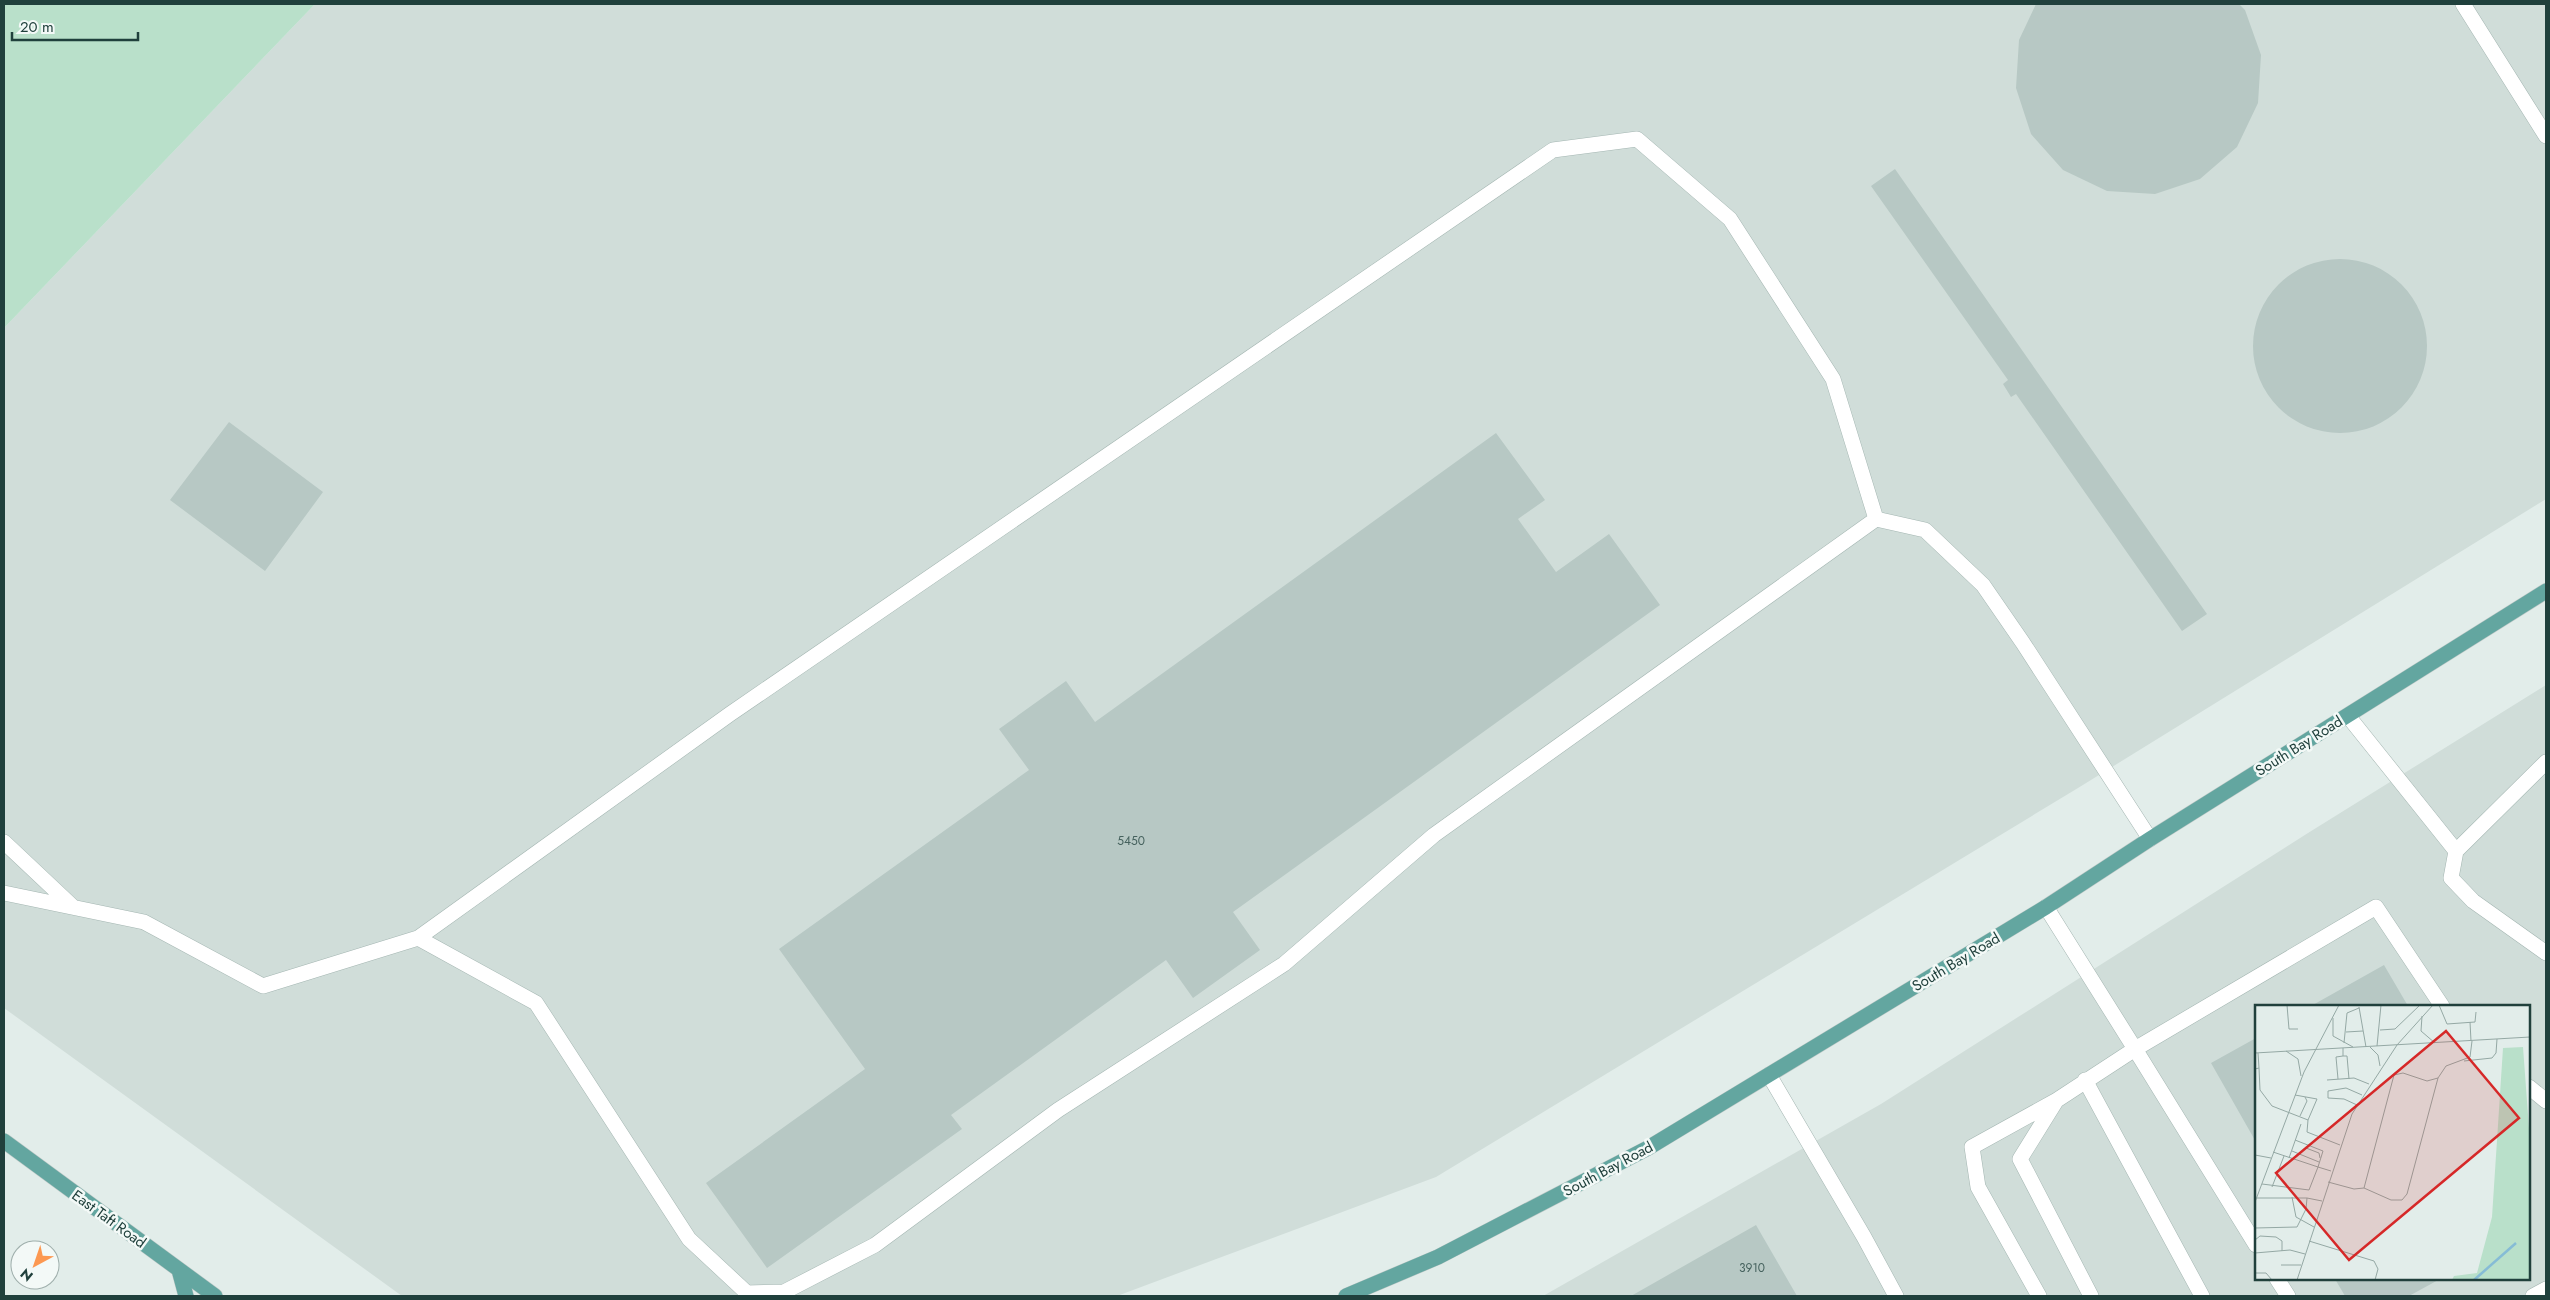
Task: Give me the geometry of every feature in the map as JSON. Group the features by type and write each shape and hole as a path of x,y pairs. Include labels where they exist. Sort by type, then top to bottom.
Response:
{"main road":[{"name":"South Bay Road","path":"1346,1296 1438,1257 1648,1148 2046,907 2150,839 2546,591"},
{"name":"East Taft Road","path":"4,1141 215,1296"},
{"path":"179,1270 186,1296"}],"lane":[{"path":"2463,4 2546,136"},
{"path":"4,893 144,922 263,986 418,938 730,714 1553,150 1638,139 1730,219 1833,379 1876,519"},
{"path":"418,938 536,1003 689,1239 747,1293 784,1292 875,1245 1058,1110 1284,964 1434,835 1876,519 1925,530 1983,585 2024,643 2150,839"},
{"path":"2348,716 2456,851"},
{"path":"2546,762 2456,851 2451,878 2473,901 2546,953"},
{"path":"4,842 73,907"},
{"path":"2046,907 2255,1242"},
{"path":"2039,1296 1978,1187 1972,1147 2057,1100 2135,1049 2376,907 2441,1005"},
{"path":"1769,1075 1864,1237 1896,1296"},
{"path":"2085,1080 2202,1296"},
{"path":"2530,1088 2546,1101"},
{"path":"2057,1100 2020,1159 2091,1296"},
{"path":"2279,1280 2288,1296"},
{"path":"2533,1296 2546,1289"}],"shaded area":[{"path":"315,4 2546,4 2546,499 2078,788 1436,1177 1117,1296 402,1296 4,1008 4,328"},
{"path":"2546,685 2546,1296 1543,1296 1881,1104 2308,833"}],"green space":[{"path":"4,4 315,4 4,328"}],"building":[{"path":"2036,4 2239,4 2245,10 2261,55 2258,103 2237,147 2200,179 2155,194 2107,191 2063,170 2031,134 2016,88 2019,40"},
{"path":"1895,169 2207,614 2182,631 2016,394 2011,397 2003,384 2008,380 1871,186"},
{"path":"2349,259 2373,265 2388,273 2402,284 2413,298 2421,313 2426,329 2426,363 2421,379 2413,394 2402,408 2388,419 2373,427 2357,432 2331,433 2307,427 2292,419 2278,408 2267,394 2259,379 2254,363 2253,337 2259,313 2267,298 2278,284 2292,273 2307,265 2323,260"},
{"path":"229,422 323,492 265,571 170,500"},
{"path":"1496,433 1545,500 1518,519 1556,572 1609,534 1660,605 1233,912 1260,950 1193,998 1166,960 951,1115 962,1129 767,1268 706,1183 865,1069 779,949 1029,770 999,729 1066,681 1095,722"},
{"path":"2384,965 2407,1005 2313,1005"},
{"path":"2255,1039 2255,1140 2211,1063"},
{"path":"1756,1225 1797,1296 1631,1296"},
{"path":"2336,1280 2438,1280 2409,1296 2345,1296"}]}
